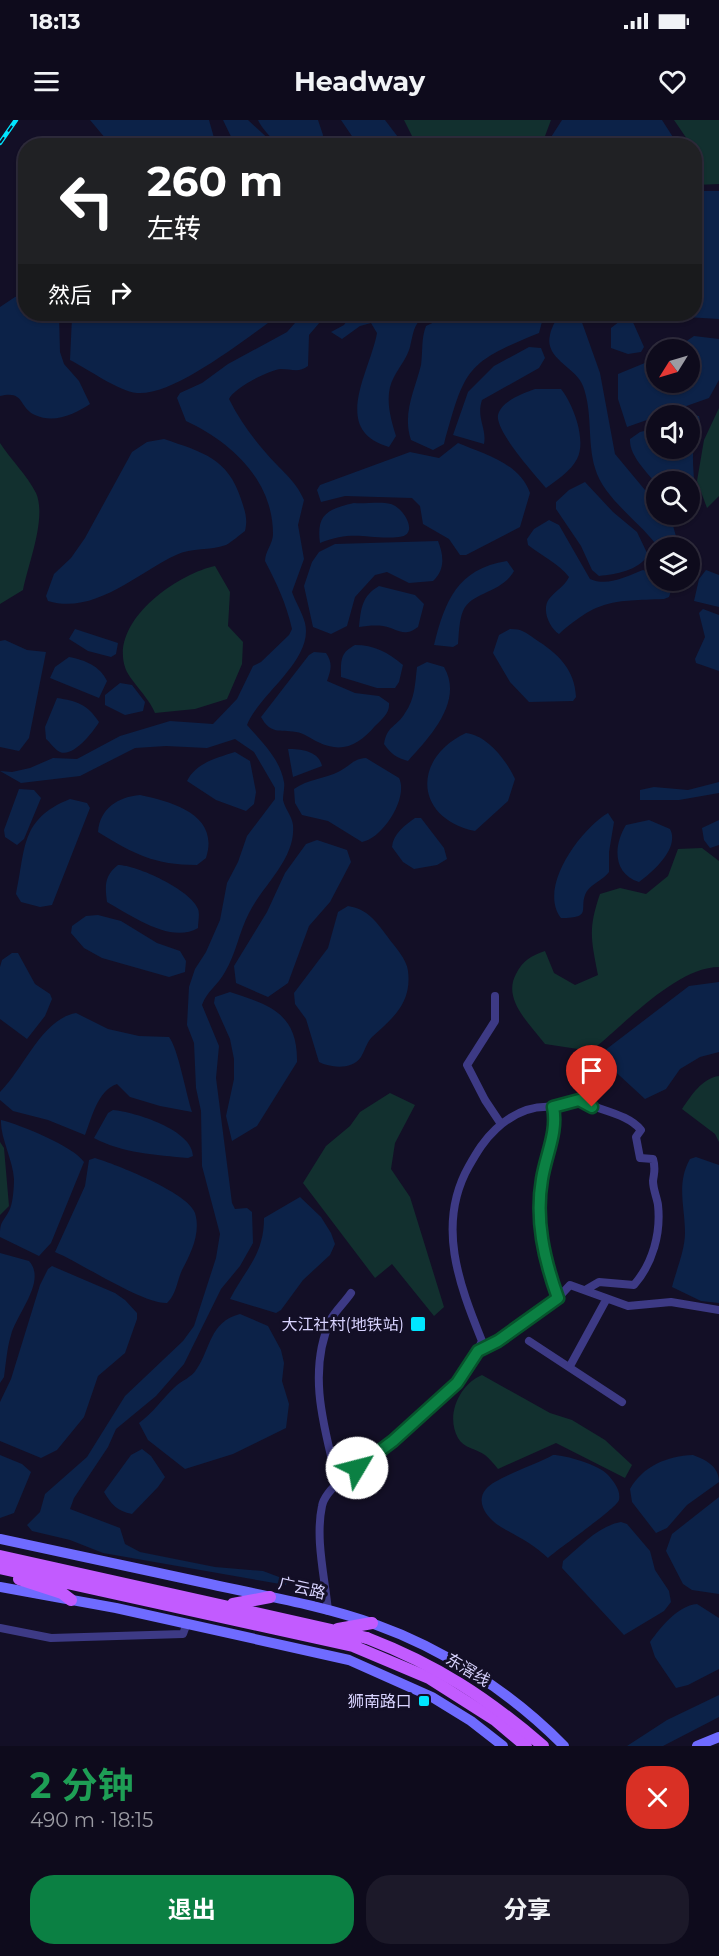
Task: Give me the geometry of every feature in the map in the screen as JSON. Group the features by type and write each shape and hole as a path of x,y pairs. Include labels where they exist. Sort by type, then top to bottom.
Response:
{"main road":[{"name":"广云路","path":"0,1539 270,1597 372,1623 419,1642 454,1660 535,1720 564,1746"},
{"name":"广云路","path":"0,1556 367,1638"},
{"path":"1,1569 24,1581 62,1593 71,1600"},
{"path":"1,1569 330,1639 381,1657 429,1678 457,1694 527,1746 537,1731 535,1720"},
{"path":"0,1587 187,1623 349,1660 432,1697 503,1746"},
{"path":"224,1605 270,1597"},
{"path":"333,1630 372,1623"},
{"name":"东滘线","path":"367,1638 404,1652 468,1686 504,1712 543,1746"},
{"path":"698,1746 719,1737"},
{"path":"709,1746 719,1742"}],"street":[{"path":"495,996 495,1021 467,1065 485,1100 501,1124"},
{"path":"328,1611 320,1528 322,1503 338,1484 393,1441 457,1383 478,1351 482,1341 464,1296 457,1269 452,1237 452,1209 461,1180 484,1140 501,1124 537,1105 553,1107 579,1100 592,1107 633,1121 641,1130 636,1137 640,1158 652,1159 657,1171 653,1182 658,1203 658,1238 642,1275 634,1285 598,1282 588,1290"},
{"path":"553,1107 555,1119 542,1179 540,1229 548,1270 558,1298"},
{"path":"478,1351 498,1341 558,1298 570,1286 588,1290 606,1300 628,1306 671,1302 719,1310"},
{"path":"338,1484 319,1405 319,1375 326,1332 333,1317 351,1293"},
{"path":"570,1366 606,1300"},
{"path":"529,1341 622,1402"},
{"path":"0,1628 51,1638 183,1634 187,1623"}],"green space":[{"path":"404,120 551,120 544,138 413,138"},
{"path":"674,120 719,120 719,184 702,185 702,138 686,138"},
{"path":"719,408 719,496 707,508 700,489 699,471 704,440"},
{"path":"0,443 36,493 39,515 36,541 23,590 0,604"},
{"path":"215,566 230,592 228,626 243,642 242,664 227,699 195,709 155,713 125,667 123,650 127,633 150,602 166,589 200,571"},
{"path":"702,848 719,861 719,967 686,976 668,987 591,1051 545,1044 515,1002 513,984 522,965 545,951 554,973 575,985 598,975 592,926 600,894 620,888 646,894 668,876 678,849"},
{"path":"719,1076 719,1142 715,1134 682,1109 702,1084"},
{"path":"390,1093 415,1105 395,1143 391,1169 410,1197 444,1307 434,1316 392,1264 375,1278 303,1183 326,1146 350,1126 360,1112"},
{"path":"0,1142 4,1148 9,1206 0,1215"},
{"path":"482,1375 550,1413 572,1420 605,1440 632,1465 625,1478 556,1443 498,1469 485,1455 463,1444 454,1429 454,1410 467,1385"}],"water":[{"path":"90,120 209,120 214,138 105,138"},
{"path":"223,120 248,120 267,138 232,138"},
{"path":"258,120 318,120 322,138 271,138"},
{"path":"341,120 385,120 399,138 353,138"},
{"path":"562,120 662,120 674,138 550,138"},
{"path":"702,191 719,191 719,319 702,318"},
{"path":"18,296 18,321 59,321 60,352 64,364 79,381 90,404 64,417 42,418 30,412 18,397 0,396 0,307"},
{"path":"72,321 271,321 191,375 153,391 137,393 129,391 70,360"},
{"path":"297,321 320,321 309,335 308,366 298,370 281,369 252,380 229,399 250,434 292,480 304,500 298,525 304,559 292,592 305,623 306,637 294,663 262,701 247,725 270,751 279,766 284,784 283,800 293,825 293,837 284,860 249,913 229,965 202,1005 219,1046 216,1078 232,1203 235,1209 247,1208 252,1212 253,1243 240,1266 221,1289 184,1364 156,1396 116,1429 108,1447 74,1498 70,1509 120,1528 125,1544 140,1552 215,1567 263,1571 287,1580 286,1585 103,1553 70,1540 32,1531 27,1525 40,1512 45,1494 87,1457 125,1396 183,1341 194,1326 216,1258 220,1234 202,1166 201,1111 196,1088 194,1043 187,1025 189,987 195,969 206,952 220,920 227,883 238,862 247,836 275,799 275,788 254,752 235,739 207,748 166,746 135,748 80,776 21,783 0,771 12,772 30,768 53,758 77,759 120,736 170,721 213,724 237,699 253,666 261,662 289,635 292,629 287,611 265,561 273,534 266,497 246,465 233,452 219,440 186,421 177,398 180,393 202,383 228,364 287,332"},
{"path":"347,321 419,321 409,351 389,391 389,406 396,436 389,447 371,439 361,428 357,414 358,398 377,333 371,323 360,326 342,339 331,332"},
{"path":"436,321 542,321 539,333 496,352 472,372 457,399 444,444 433,450 411,440 408,420 421,365 426,326"},
{"path":"555,321 581,321 600,373 615,454 646,491 646,525 673,525 676,537 650,537 605,489 595,468 588,406 583,386 574,373 556,357 549,343"},
{"path":"620,321 632,321 644,347 641,352 628,354 611,348 611,328"},
{"path":"694,336 719,339 719,380 709,398 689,405 646,405 646,420 627,427 618,399 618,374 646,363 646,393 700,393 700,339 690,339"},
{"path":"529,347 541,348 545,358 539,368 482,400 480,412 484,444 453,435 468,392 494,366"},
{"path":"535,389 561,389 574,413 579,432 580,451 577,459 563,475 546,488 509,442 498,415 500,410 514,398"},
{"path":"646,431 646,459 693,459 694,471 646,471 635,458 630,445 630,439"},
{"path":"164,439 212,458 229,474 236,485 244,507 245,531 226,545 176,555 99,597 65,604 48,601 46,596 54,574 71,558 85,538 132,452 147,442"},
{"path":"458,443 510,467 525,483 530,493 520,527 466,555 460,555 449,539 423,524 420,506 412,498 345,496 321,502 317,490 320,485 410,452 439,458"},
{"path":"585,482 613,512 637,532 646,551 646,558 639,565 619,573 599,576 592,570 581,546 556,509 556,502 569,490"},
{"path":"354,503 383,503 396,506 408,521 408,532 399,537 352,536 320,543 320,525 326,514"},
{"path":"549,520 559,525 590,579 610,581 643,570 646,571 646,591 671,591 669,597 607,604 585,614 559,634 548,618 546,608 549,599 569,577 528,545 527,539 534,529"},
{"path":"438,541 442,563 440,572 433,581 409,583 387,572 375,575 355,597 347,626 331,634 313,627 304,586 312,562 319,552 335,544"},
{"path":"507,561 514,571 508,579 467,604 460,623 458,644 453,647 434,645 449,601 465,579 490,565"},
{"path":"706,570 719,575 719,607 694,601 696,591 700,591 700,578"},
{"path":"379,586 415,595 424,604 418,627 408,632 401,632 383,626 359,627 363,603"},
{"path":"703,609 719,615 719,671 696,663 695,659 705,637 699,613"},
{"path":"75,629 118,643 116,654 111,657 88,651 69,639"},
{"path":"510,629 526,633 557,656 572,678 576,697 573,701 529,702 510,682 493,653 499,635"},
{"path":"5,640 27,650 46,652 29,738 19,751 0,747 0,641"},
{"path":"355,645 380,650 403,665 399,682 395,688 377,688 341,677 342,658 346,651"},
{"path":"314,652 326,653 330,660 331,667 327,681 355,693 379,696 389,703 387,713 383,718 363,738 350,746 327,746 299,733 272,729 261,717 309,655"},
{"path":"69,657 91,664 104,676 107,681 99,698 50,678 55,667"},
{"path":"427,662 444,667 449,680 450,693 442,718 408,761 394,755 389,750 384,744 385,738 402,718 411,702 417,667"},
{"path":"120,683 132,685 145,702 143,711 125,715 105,705 105,695"},
{"path":"57,698 81,704 99,722 77,748 65,753 58,751 46,739 45,727"},
{"path":"466,733 481,738 489,744 507,764 515,779 508,801 475,831 455,824 440,814 431,801 427,786 429,772 436,757 448,744"},
{"path":"288,749 304,750 313,754 322,766 293,777"},
{"path":"235,752 250,761 256,792 254,804 246,811 216,800 187,781 201,765"},
{"path":"366,758 399,778 401,786 397,806 378,834 362,842 328,821 302,815 295,803 294,789 334,774 355,761"},
{"path":"719,782 719,793 679,800 640,800 640,790 654,787 688,790"},
{"path":"19,789 34,790 41,798 24,839 17,845 5,837 4,830"},
{"path":"140,795 179,807 200,821 209,843 206,858 197,865 168,863 145,857 98,832 106,810 124,798"},
{"path":"70,799 87,803 90,808 52,905 40,907 21,902 16,894 28,837 42,816"},
{"path":"608,813 614,822 609,852 609,872 587,891 582,914 571,918 561,918 555,905 558,875 586,831"},
{"path":"415,818 421,818 444,848 447,859 437,865 414,869 403,862 392,847 393,842 400,830"},
{"path":"649,820 670,829 671,844 664,859 639,882 624,873 620,866 619,842 626,825"},
{"path":"719,820 719,845 710,848 704,840 702,828"},
{"path":"317,840 347,850 351,862 330,902 309,926 288,983 268,997 236,983 234,966 267,912 285,873 306,844"},
{"path":"118,865 150,874 185,894 198,909 198,928 176,933 164,930 140,921 107,902 106,882 110,873"},
{"path":"348,906 370,916 400,953 408,971 407,992 394,1016 370,1039 357,1061 347,1066 329,1066 319,1062 306,1019 295,1004 294,993 328,948 338,912"},
{"path":"98,915 121,921 157,943 180,951 186,961 185,972 169,977 102,958 84,948 71,933 72,926 86,916"},
{"path":"12,953 18,953 35,984 50,994 52,999 45,1016 27,1039 0,1019 0,967 2,960"},
{"path":"719,982 719,1052 700,1057 680,1069 666,1089 645,1099 607,1064 604,1051 689,986"},
{"path":"230,992 269,1007 287,1022 296,1045 297,1062 257,1126 232,1141 226,1116 234,1079 234,1059 230,1039 214,1003 215,997"},
{"path":"76,1013 108,1029 139,1036 169,1037 179,1061 192,1112 130,1097 117,1084 100,1099 85,1135 48,1120 13,1111 0,1100 0,1092 44,1034 53,1024"},
{"path":"113,1110 135,1114 161,1124 184,1138 193,1156 188,1158 139,1152 116,1147 94,1138 108,1113"},
{"path":"1,1120 21,1126 58,1143 84,1162 51,1243 39,1256 0,1237 1,1225 11,1204 14,1179 2,1134"},
{"path":"696,1157 719,1165 719,1303 701,1301 672,1287 685,1240 683,1177 690,1159"},
{"path":"95,1158 166,1188 190,1205 195,1213 197,1228 194,1243 174,1292 167,1303 143,1297 55,1252 85,1186 89,1160"},
{"path":"300,1197 321,1217 331,1233 335,1244 330,1255 303,1280 281,1310 276,1313 230,1299 257,1252 261,1242 264,1218"},
{"path":"0,1253 29,1261 34,1269 35,1278 29,1297 11,1335 4,1377 0,1383"},
{"path":"52,1266 115,1293 137,1313 137,1319 125,1353 98,1376 84,1417 57,1450 41,1458 0,1441 0,1402 11,1379 40,1285"},
{"path":"240,1314 268,1326 281,1350 284,1363 282,1381 289,1404 286,1428 233,1454 185,1469 148,1440 139,1423 175,1387 194,1372 222,1323"},
{"path":"142,1449 151,1456 165,1477 132,1514 115,1506 104,1492 131,1455"},
{"path":"0,1455 22,1464 31,1472 14,1513 0,1518"},
{"path":"553,1455 582,1461 604,1471 615,1483 619,1500 609,1511 548,1558 531,1544 492,1520 484,1511 482,1500 486,1489 491,1485"},
{"path":"693,1455 714,1468 719,1482 687,1505 667,1528 656,1533 632,1502 630,1489 649,1468 665,1460"},
{"path":"719,1497 719,1594 692,1590 683,1584 666,1551 672,1534"},
{"path":"621,1522 627,1524 650,1551 655,1570 669,1591 671,1602 664,1611 624,1635 562,1568 563,1561 590,1537"},
{"path":"697,1604 719,1618 719,1669 688,1685 676,1688 655,1657 650,1642 676,1613"},
{"path":"719,1695 719,1717 663,1746 627,1746 667,1720"}],"railway":[{"path":"0,143 16,120"}],"place":[{"name":"大江社村(地铁站)","path":"418,1324"},
{"name":"狮南路口","path":"424,1701"}],"route":[{"path":"357,1468 393,1441 457,1383 478,1351 498,1341 558,1298 548,1270 540,1229 542,1179 555,1119 553,1107 560,1103 579,1100 592,1107"}]}
